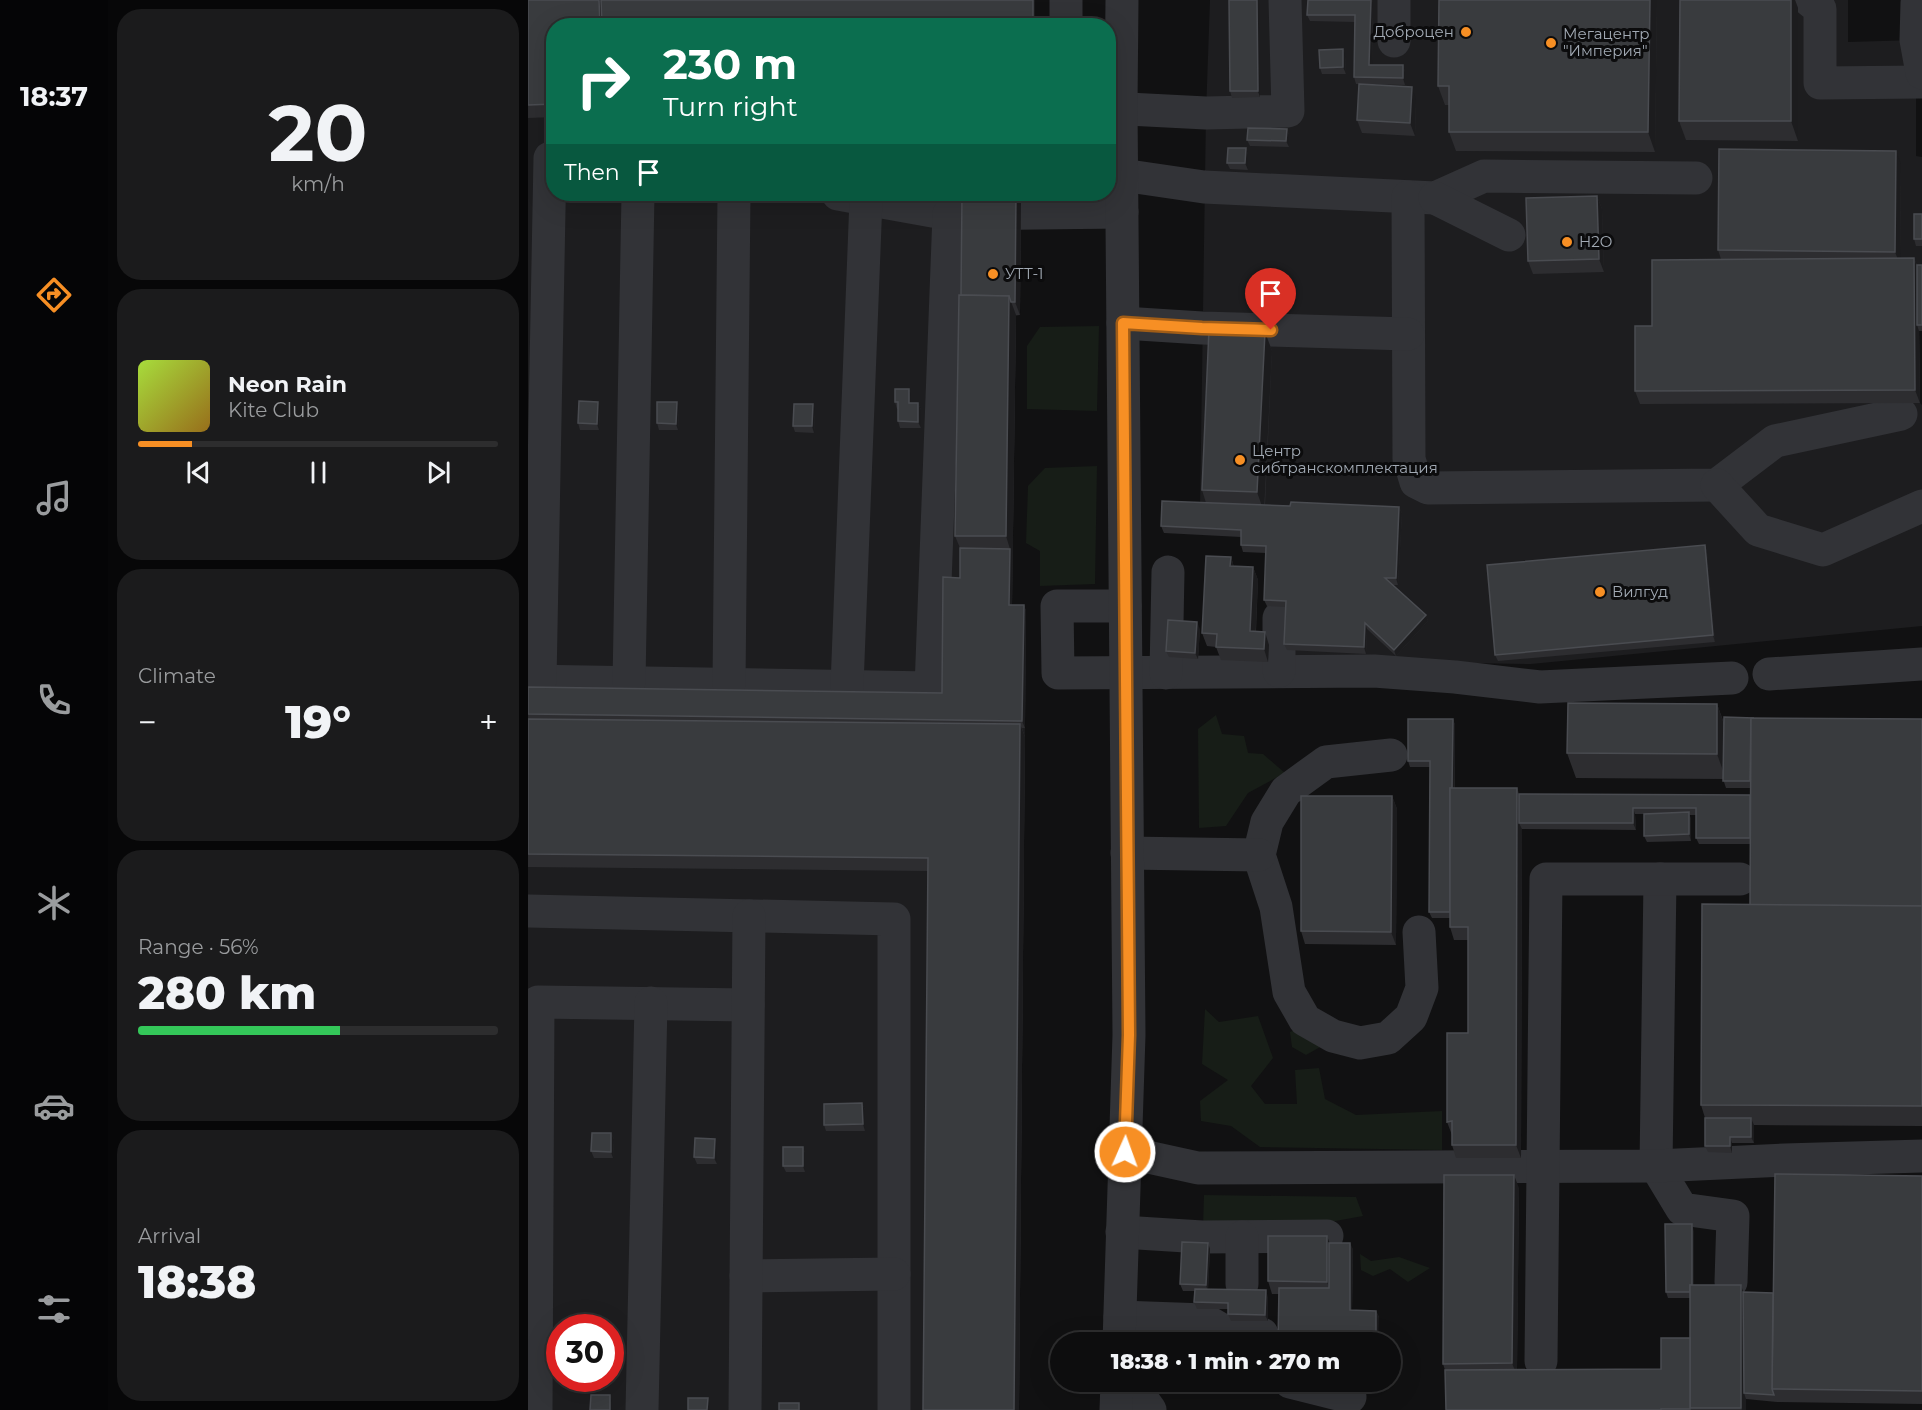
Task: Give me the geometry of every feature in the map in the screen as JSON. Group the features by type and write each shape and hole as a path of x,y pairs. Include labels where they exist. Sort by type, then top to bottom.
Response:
{"street":[{"path":"1066,0 1066,18"},
{"path":"1116,93 1122,0"},
{"path":"1116,108 1206,113 1288,111 1285,0"},
{"path":"1394,0 1394,41"},
{"path":"1809,0 1820,9 1820,83 1922,82"},
{"path":"1910,1 1922,74"},
{"path":"1116,118 1122,175 1129,1035 1119,1330 1204,1320 1225,1332"},
{"path":"544,158 534,681 931,688 949,214"},
{"path":"1122,175 1204,187 1421,197 1509,235"},
{"path":"1421,197 1484,176 1696,178"},
{"path":"1421,197 1408,334 1408,459 1416,482 1428,488 1717,485 1775,441 1901,414"},
{"path":"629,682 638,201"},
{"path":"729,684 734,201"},
{"path":"847,686 852,201"},
{"path":"879,201 949,214 1122,212"},
{"path":"1123,323 1202,328 1408,334"},
{"path":"1717,485 1758,530 1822,550 1922,506"},
{"path":"1166,673 1168,572"},
{"path":"1125,606 1058,606 1058,673 1374,671 1540,687 1732,678"},
{"path":"1279,618 1279,671"},
{"path":"1769,674 1922,664"},
{"path":"1391,755 1326,762 1286,791 1267,822 1259,855 1276,907 1289,992 1305,1020 1333,1036 1360,1043 1388,1038 1411,1017 1422,988 1419,932"},
{"path":"1127,853 1259,855"},
{"path":"1541,1361 1546,879 1740,879"},
{"path":"1660,879 1656,1166 1682,1209 1734,1216 1731,1282"},
{"path":"528,911 894,919 894,1410"},
{"path":"745,1410 749,916"},
{"path":"536,1410 532,1271 538,1002 748,1005"},
{"path":"642,1410 651,1004"},
{"path":"1125,1152 1198,1168 1656,1166 1922,1156"},
{"path":"1122,1232 1202,1237 1327,1236"},
{"path":"1242,1237 1242,1284"},
{"path":"746,1276 894,1275"},
{"path":"1116,1410 1117,1392"},
{"path":"1137,1392 1150,1410"},
{"path":"1330,1392 1350,1397"}],"shaded area":[{"name":"УТТ-1","path":"528,0 546,18 546,201 1021,201 1020,315 1016,316 1012,611 1026,611 1019,1410 528,1410"},
{"path":"1210,0 1848,0 1848,42 1916,40 1916,156 1922,157 1922,271 1919,272 1920,403 1922,405 1922,626 1531,664 1286,660 1293,513 1200,509"},
{"path":"1099,326 1097,411 1027,409 1027,346 1040,327"},
{"path":"1097,466 1095,584 1040,586 1040,551 1026,543 1028,486 1045,468"},
{"path":"1216,715 1222,734 1244,736 1248,753 1263,754 1285,773 1248,793 1226,826 1199,828 1198,729"},
{"path":"1205,1009 1219,1022 1258,1016 1273,1058 1251,1086 1265,1104 1297,1104 1295,1070 1319,1068 1325,1099 1356,1115 1442,1111 1442,1150 1260,1147 1231,1126 1201,1121 1200,1101 1228,1080 1202,1064"},
{"path":"1297,1029 1322,1046 1306,1055 1292,1047 1290,1032"},
{"path":"1204,1195 1356,1197 1363,1216 1319,1224 1203,1226"},
{"path":"1360,1254 1371,1261 1399,1257 1430,1268 1408,1282 1390,1269 1373,1276 1361,1270"}],"building":[{"path":"528,0 599,0 600,18 546,18 546,104 528,105"},
{"path":"601,0 1033,0 1033,18 602,18"},
{"path":"1229,0 1257,0 1258,91 1230,91"},
{"path":"1308,0 1371,0 1369,65 1403,65 1403,78 1354,77 1355,15 1307,15"},
{"name":"Мегацентр \"Империя\"","path":"1439,0 1650,0 1648,132 1449,132 1449,86 1438,86"},
{"path":"1680,0 1791,0 1791,121 1679,121"},
{"path":"1343,49 1343,67 1320,68 1319,50"},
{"path":"1359,84 1412,87 1410,123 1357,120"},
{"path":"1248,128 1287,129 1286,141 1247,140"},
{"path":"1228,148 1246,148 1245,163 1227,163"},
{"path":"1719,149 1896,151 1895,252 1718,250"},
{"name":"H2O","path":"1597,196 1599,259 1528,261 1526,198"},
{"name":"УТТ-1","path":"962,201 1016,201 1015,302 1011,302 1009,296 961,295"},
{"path":"1914,214 1922,214 1922,239 1914,239"},
{"path":"1914,258 1915,390 1635,391 1635,326 1652,326 1652,260"},
{"path":"1917,265 1922,265 1922,325 1917,325"},
{"path":"959,295 1009,296 1006,536 955,536"},
{"path":"1209,329 1265,332 1257,492 1202,490"},
{"path":"895,389 909,389 909,403 918,403 918,422 898,421"},
{"path":"579,401 598,402 597,424 578,423"},
{"path":"657,402 677,402 676,424 657,423"},
{"path":"794,404 813,404 812,426 793,426"},
{"path":"1162,501 1290,506 1291,502 1399,507 1396,578 1385,578 1426,615 1394,650 1365,623 1364,647 1284,644 1286,601 1264,600 1266,546 1241,545 1241,530 1161,526"},
{"path":"1705,545 1713,635 1495,655 1487,565"},
{"path":"960,548 1010,549 1009,605 1024,605 1022,721 528,714 528,687 942,693 943,577 960,578"},
{"path":"1206,556 1231,557 1230,566 1253,567 1250,631 1265,632 1264,649 1216,647 1217,634 1202,633"},
{"path":"1168,620 1197,622 1195,653 1166,651"},
{"path":"1568,703 1717,704 1717,754 1567,753"},
{"path":"1724,717 1754,718 1751,718 1750,781 1723,781"},
{"path":"1751,718 1922,719 1922,906 1750,905"},
{"path":"528,719 1020,724 1014,1410 923,1410 928,858 528,854"},
{"path":"1408,719 1453,719 1452,788 1450,788 1450,912 1429,912 1430,761 1408,761"},
{"path":"1450,788 1517,788 1516,1145 1452,1145 1452,1121 1447,1122 1447,1033 1468,1033 1468,927 1450,927"},
{"path":"1519,794 1750,795 1750,838 1696,838 1696,808 1633,808 1633,823 1519,823"},
{"path":"1301,796 1392,796 1391,932 1301,931"},
{"path":"1689,812 1689,834 1644,836 1644,814"},
{"path":"1702,904 1922,906 1922,1106 1701,1105"},
{"path":"862,1103 863,1124 824,1125 824,1104"},
{"path":"1705,1118 1751,1118 1751,1137 1730,1137 1730,1146 1705,1146"},
{"path":"592,1133 611,1133 611,1152 591,1151"},
{"path":"695,1138 715,1139 714,1158 694,1157"},
{"path":"783,1147 803,1147 803,1166 783,1166"},
{"path":"1775,1174 1922,1176 1922,1391 1772,1389"},
{"path":"1444,1175 1514,1175 1512,1363 1443,1364"},
{"path":"1665,1224 1692,1224 1690,1292 1666,1292"},
{"path":"1268,1236 1327,1236 1327,1282 1268,1281"},
{"path":"1182,1242 1208,1243 1206,1285 1180,1284"},
{"path":"1329,1243 1350,1243 1350,1310 1376,1311 1376,1332 1278,1332 1279,1288 1329,1288"},
{"path":"1690,1285 1741,1285 1741,1408 1690,1408"},
{"path":"1195,1289 1266,1290 1265,1315 1228,1314 1228,1303 1194,1302"},
{"path":"1743,1292 1773,1293 1772,1389 1774,1395 1744,1393"},
{"path":"1661,1338 1690,1338 1690,1409 1446,1410 1445,1370 1661,1369"},
{"path":"591,1395 610,1395 610,1410 590,1410"},
{"path":"688,1398 708,1398 707,1410 688,1410"},
{"path":"779,1403 799,1403 799,1410 779,1410"}],"place":[{"name":"Доброцен","path":"1466,32"},
{"name":"Мегацентр \"Империя\"","path":"1551,43"},
{"name":"H2O","path":"1567,242"},
{"name":"УТТ-1","path":"993,274"},
{"name":"Центр сибтранскомплектация","path":"1240,460"},
{"name":"Вилгуд","path":"1600,592"}],"route":[{"path":"1125,1152 1129,1035 1123,323 1271,330"}]}
